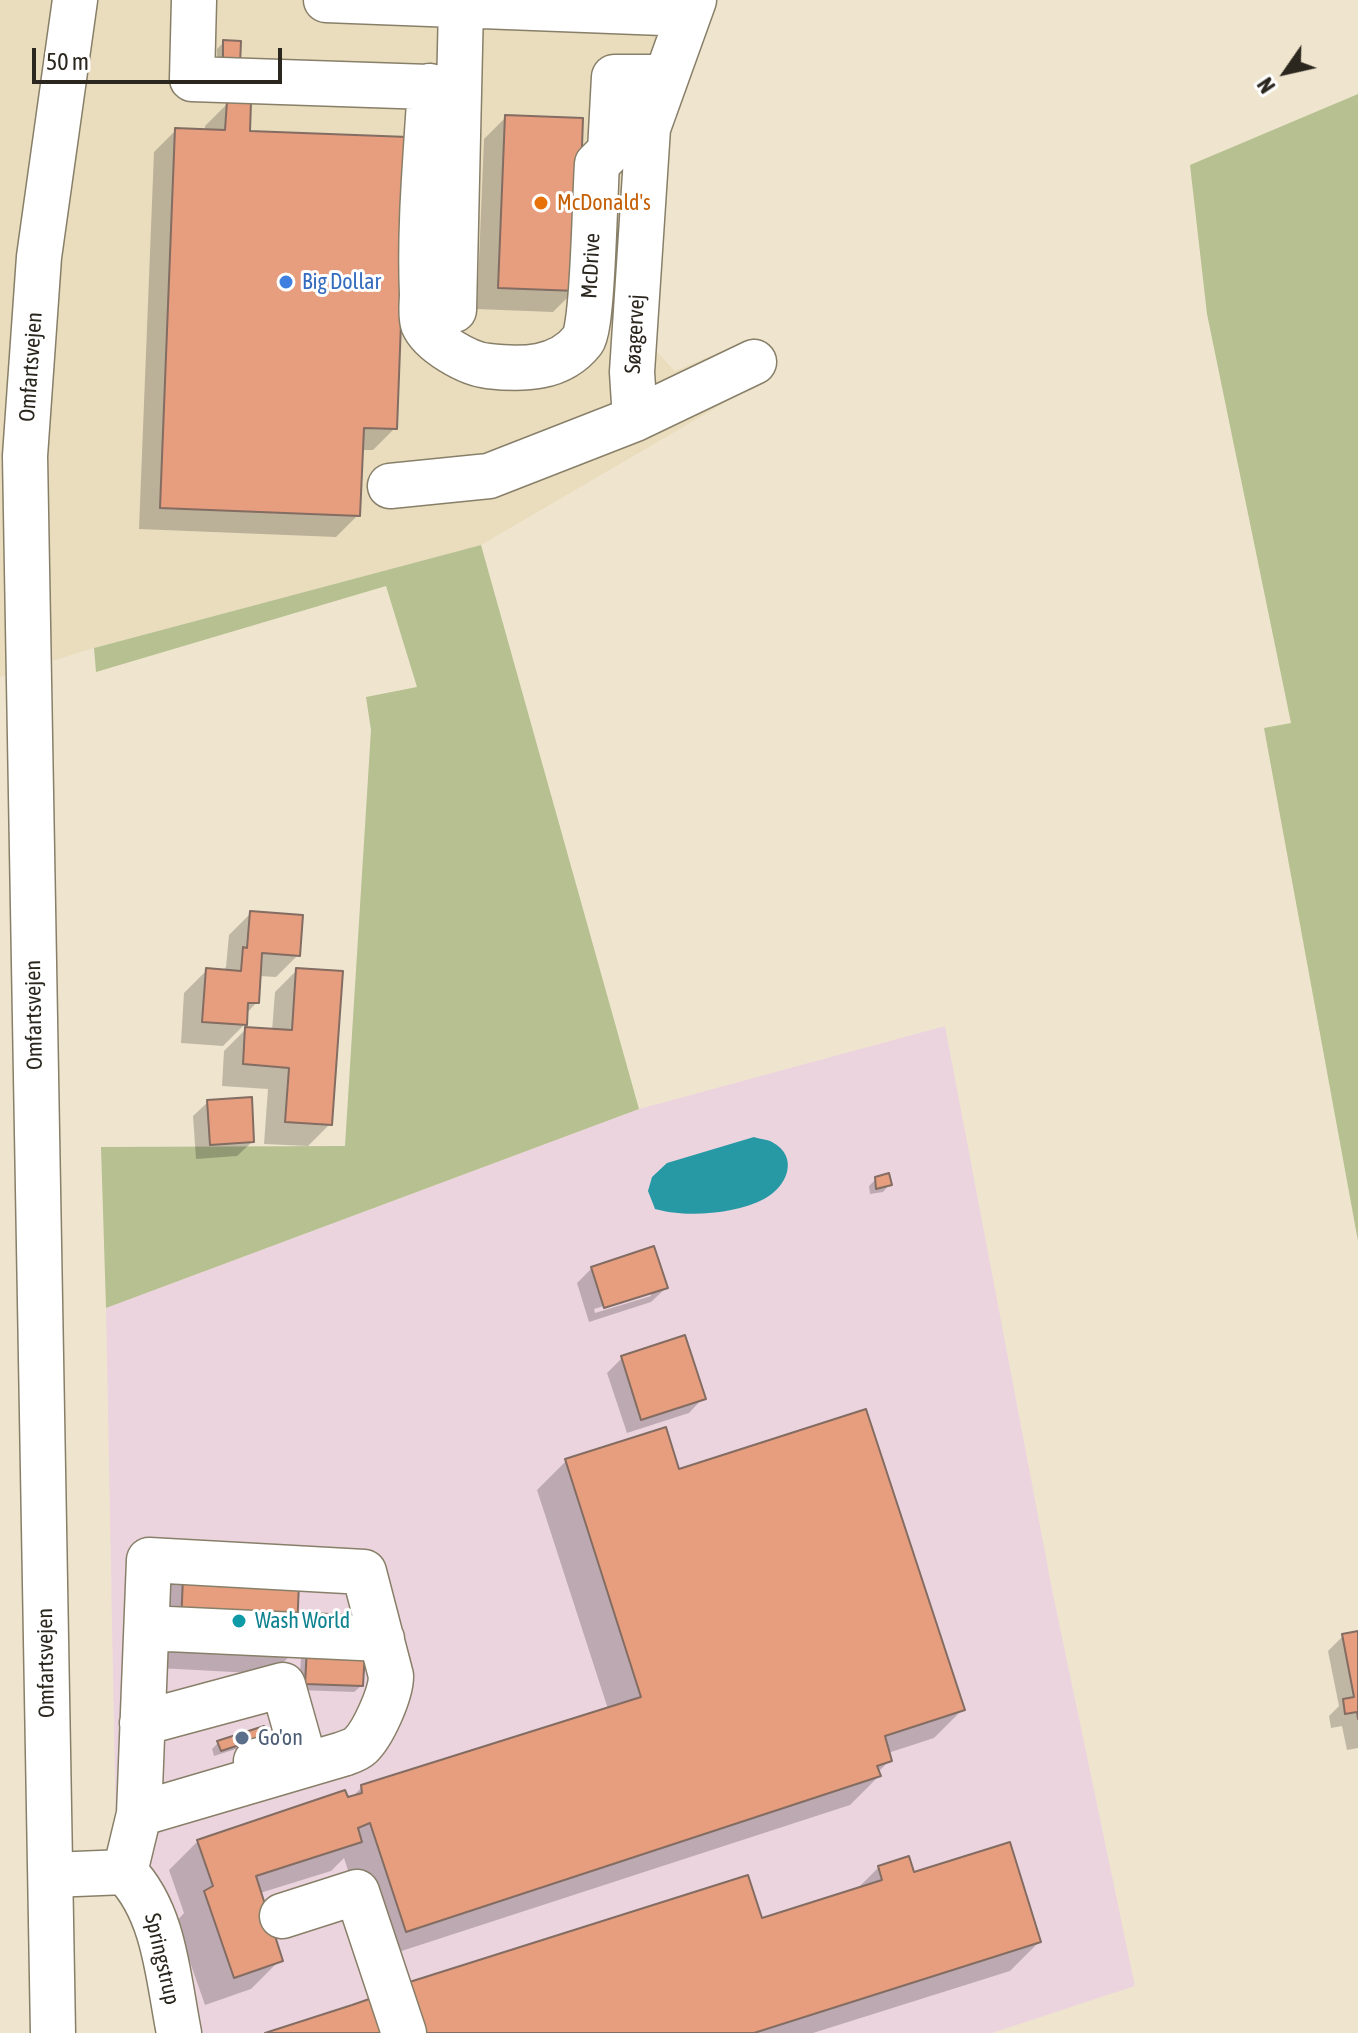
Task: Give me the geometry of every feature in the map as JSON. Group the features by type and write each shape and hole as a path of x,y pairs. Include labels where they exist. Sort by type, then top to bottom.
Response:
{"main road":[{"name":"Omfartsvejen","path":"53,2033 25,456 39,257 75,0"},
{"path":"194,0 192,79 444,87"},
{"path":"326,0 461,5 691,7"},
{"name":"McDrive","path":"461,5 444,87 421,270 423,324 448,328 480,365 522,370 550,363 585,337 591,294 597,164 610,151 614,77 666,77"},
{"name":"Søagervej","path":"635,419 632,372 648,128 691,7"},
{"path":"390,486 489,476 635,419 754,362"},
{"path":"139,1804 343,1754 362,1745 388,1700 391,1688 391,1676 364,1572 148,1592"},
{"path":"51,1875 125,1872 139,1804 148,1592"},
{"path":"148,1592 377,1618"},
{"path":"139,1804 301,1749 283,1685 142,1723"},
{"name":"Springstrup","path":"125,1872 145,1896 155,1921 179,2033"},
{"path":"282,1916 357,1892 404,2033"}],"shaded area":[{"path":"0,0 714,0 661,154 654,349 675,371 755,337 774,374 481,545 94,648 0,677"},
{"path":"945,1026 1052,1589 1135,1986 992,2033 188,2033 116,1834 106,1308 639,1109"}],"green space":[{"path":"1358,94 1358,1241 1264,728 1291,723 1207,314 1190,165"},
{"path":"481,545 639,1109 106,1308 101,1147 345,1146 371,730 366,697 417,687 386,586 96,672 94,648"}],"water":[{"path":"754,1137 772,1142 786,1156 787,1172 772,1194 752,1204 725,1211 695,1214 655,1209 648,1191 652,1177 667,1163"}],"building":[{"path":"223,40 241,41 240,65 223,64"},
{"name":"Big Dollar","path":"227,101 251,102 250,131 408,137 397,429 364,428 360,516 160,508 175,128 225,130"},
{"name":"McDonald's","path":"505,115 583,118 577,291 498,288"},
{"path":"250,911 303,915 300,956 262,953 259,1003 248,1003 247,1025 202,1022 206,968 241,971 243,947 247,948"},
{"path":"296,968 343,971 332,1125 285,1122 289,1068 243,1064 245,1027 292,1030"},
{"path":"252,1097 254,1142 210,1145 207,1100"},
{"path":"889,1173 892,1185 876,1189 875,1177"},
{"path":"654,1246 668,1288 604,1308 591,1267"},
{"path":"685,1335 706,1399 641,1420 621,1356"},
{"path":"866,1409 965,1710 885,1736 892,1761 877,1766 881,1776 406,1932 370,1823 358,1828 362,1842 256,1876 283,1961 234,1978 204,1891 213,1886 197,1840 345,1790 348,1797 362,1793 361,1785 641,1697 565,1459 666,1427 679,1469"},
{"name":"Wash World","path":"184,1554 300,1560 296,1653 180,1647"},
{"path":"1358,1631 1358,1719 1357,1712 1345,1714 1343,1699 1354,1697 1342,1634"},
{"name":"Wash World","path":"307,1648 365,1651 363,1686 305,1684"},
{"name":"Go'on","path":"264,1726 267,1736 221,1751 217,1741"},
{"path":"1010,1842 1041,1942 754,2033 424,2033 400,1985 748,1875 762,1918 882,1880 878,1866 909,1856 914,1872"},
{"path":"375,1997 387,2033 265,2033 352,2005"}],"place":[{"name":"McDonald's","path":"541,203"},
{"name":"Big Dollar","path":"286,282"},
{"name":"Wash World","path":"239,1621"},
{"name":"Go'on","path":"242,1738"}]}
